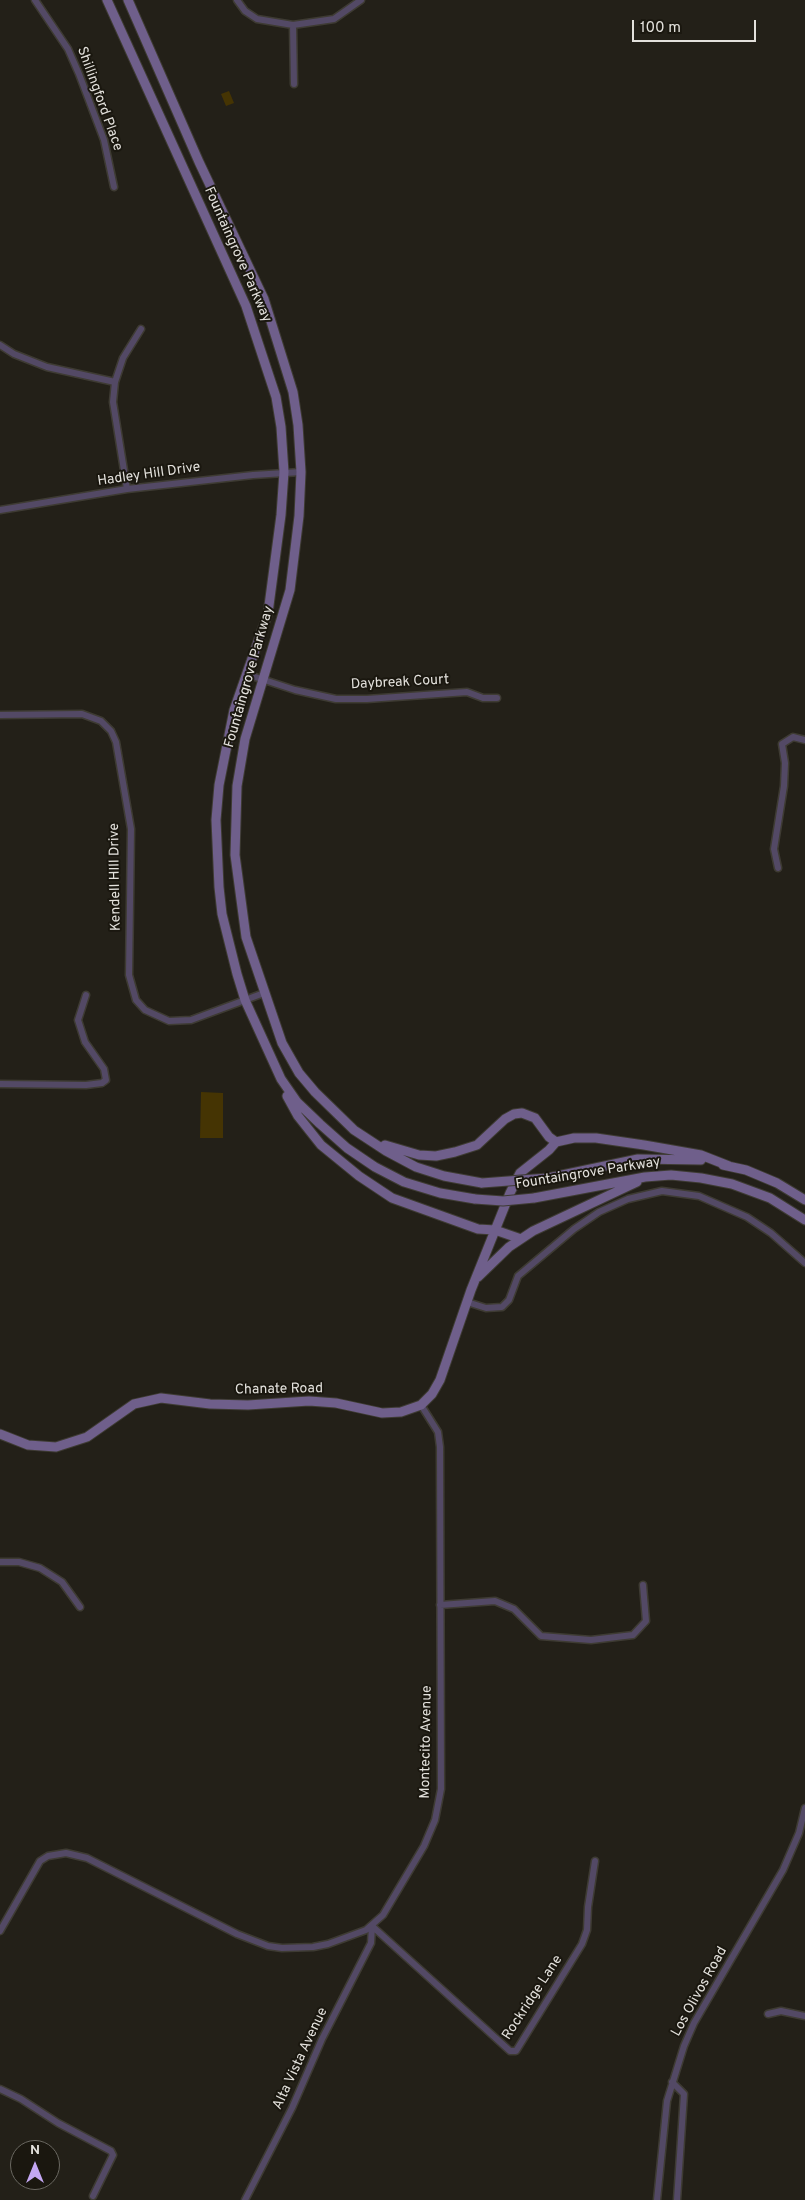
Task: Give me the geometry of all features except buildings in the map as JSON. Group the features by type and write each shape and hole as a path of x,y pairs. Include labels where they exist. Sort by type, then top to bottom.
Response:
{"main road":[{"name":"Fountaingrove Parkway","path":"107,0 246,306 276,396 284,472 279,538 268,613 246,674 226,746 219,785 216,855 222,914 245,1000 281,1079 297,1102 347,1148 375,1167 404,1182 440,1193 475,1200 503,1201 534,1198 636,1178 670,1175 732,1184 770,1198 805,1220"},
{"name":"Fountaingrove Parkway","path":"128,0 199,162 264,299 293,392 301,472 298,532 290,590 261,679 240,760 234,821 235,855 246,937 282,1043 299,1073 354,1130 416,1167 444,1176 482,1183 548,1178 638,1160 672,1158 704,1160 746,1170 777,1183 805,1200"},
{"path":"281,1079 287,1097 304,1124 321,1145 359,1176 392,1198 478,1229 495,1230 521,1239"},
{"path":"354,1130 390,1147 419,1155 436,1156 477,1145 506,1119 522,1113 535,1118 549,1137 556,1142"},
{"path":"421,1406 432,1394 440,1380 474,1281 520,1173 556,1142 574,1138 605,1140 701,1155 729,1166"},
{"path":"474,1281 509,1247 533,1231 634,1183 670,1175"},
{"name":"Chanate Road","path":"0,1434 28,1446 56,1447 86,1437 134,1404 161,1398 229,1404 309,1401 336,1403 382,1413 401,1412 421,1406"}],"street":[{"name":"Shillingford Place","path":"35,0 65,43 79,74 104,140 114,187"},
{"path":"237,0 245,11 257,19 292,25 334,18 362,0"},
{"path":"292,25 294,84"},
{"path":"126,489 113,402 115,382 124,358 141,329"},
{"path":"0,345 14,354 47,367 115,382"},
{"name":"Hadley Hill Drive","path":"0,510 126,489 284,472 301,472"},
{"name":"Daybreak Court","path":"246,674 295,690 336,698 367,699 467,692 483,698 497,698"},
{"name":"Kendell HIll Drive","path":"0,715 60,713 91,716 111,731 116,742 130,829 129,974 136,1000 156,1016 169,1021 180,1021 191,1020 264,993"},
{"path":"778,868 774,849 784,786 785,762 782,744 793,738 805,740"},
{"path":"0,1084 86,1085 102,1083 106,1080 104,1069 85,1042 78,1020 86,995"},
{"path":"467,1302 486,1308 502,1307 509,1300 518,1276 574,1228 599,1212 628,1199 662,1191 699,1196 747,1216 771,1233 805,1263"},
{"name":"Montecito Avenue","path":"0,1931 40,1861 48,1856 66,1853 86,1858 238,1934 268,1946 313,1948 372,1926 384,1914 424,1846 438,1806 441,1789 438,1432 421,1406"},
{"path":"0,1562 19,1562 40,1568 62,1582 80,1607"},
{"path":"440,1605 495,1601 514,1610 541,1636 591,1640 633,1635 646,1622 643,1586"},
{"name":"Los Olivos Road","path":"657,2200 667,2101 694,2023 783,1870 799,1833 805,1808"},
{"name":"Rockridge Lane","path":"372,1926 510,2051 516,2052 582,1944 587,1930 588,1907 595,1861"},
{"name":"Alta Vista Avenue","path":"245,2200 292,2108 322,2038 371,1942 372,1926"},
{"path":"768,2014 781,2012 805,2016"},
{"path":"672,2082 684,2094 677,2200"},
{"path":"0,2089 21,2099 58,2123 111,2151 112,2156 93,2196"}],"shaded area":[{"path":"229,91 234,103 226,106 221,94"},
{"path":"201,1092 223,1093 223,1138 200,1138"}]}
